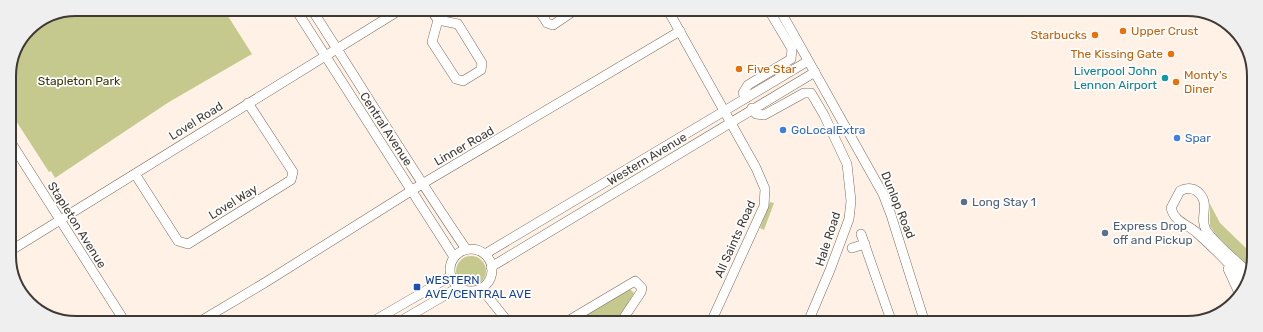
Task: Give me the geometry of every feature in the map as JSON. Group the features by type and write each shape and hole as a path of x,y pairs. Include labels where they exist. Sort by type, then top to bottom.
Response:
{"street":[{"name":"Central Avenue","path":"300,16 454,258"},
{"name":"Central Avenue","path":"316,16 422,184 466,250"},
{"name":"Lovel Road","path":"16,247 390,16"},
{"path":"542,16 547,24 553,25 566,16"},
{"name":"All Saints Road","path":"671,16 731,121 756,168 765,189 766,197 755,229 714,316"},
{"path":"774,16 782,23 808,61"},
{"path":"746,98 743,93 748,85 791,59 792,49 781,16"},
{"path":"436,17 458,24 482,63 481,70 463,81 456,79 432,42 436,17"},
{"name":"Linner Road","path":"209,316 422,184 680,31"},
{"name":"Dunlop Road","path":"808,61 883,194 892,215 924,316"},
{"name":"Western Avenue","path":"485,254 808,61"},
{"name":"Western Avenue","path":"491,267 752,108 815,72"},
{"name":"Hale Road","path":"752,108 756,114 764,115 804,93 811,93 824,115 846,164 851,200 849,219 811,316"},
{"name":"Lovel Way","path":"135,174 178,241 188,244 291,180 293,172 248,103"},
{"name":"Stapleton Avenue","path":"16,151 121,316"},
{"path":"1241,280 1197,232 1176,218 1171,208 1180,190 1190,188 1200,194 1205,204 1202,215 1206,230 1245,269"},
{"path":"861,234 890,316"},
{"path":"852,248 865,244"},
{"path":"466,250 479,251 485,254 491,267 490,279 481,288 470,291 459,287 451,276 450,269 454,258 466,250"},
{"path":"1217,253 1231,274 1237,289"},
{"path":"382,316 451,276"},
{"path":"576,316 635,281 642,288 641,292 626,316"},
{"path":"409,316 459,287"},
{"path":"481,288 503,316"}],"green space":[{"name":"Stapleton Park","path":"76,16 228,16 252,54 169,102 55,178 51,171 49,172 16,121 16,72 18,60 28,39 36,31 53,21 64,17"},
{"path":"770,202 774,203 764,230 760,228"},
{"path":"1210,204 1220,223 1247,249 1246,264 1217,236 1210,226"},
{"path":"471,256 482,260 486,271 482,282 471,286 460,282 456,271 460,260"},
{"path":"630,289 634,293 621,316 583,316"}],"place":[{"name":"Upper Crust","path":"1123,31"},
{"name":"Starbucks","path":"1095,35"},
{"name":"The Kissing Gate","path":"1171,54"},
{"name":"Five Star","path":"739,69"},
{"name":"Liverpool John Lennon Airport","path":"1165,78"},
{"name":"Monty's Diner","path":"1176,82"},
{"name":"GoLocalExtra","path":"783,130"},
{"name":"Spar","path":"1177,138"},
{"name":"Long Stay 1","path":"964,202"},
{"name":"Express Drop off and Pickup","path":"1105,233"},
{"name":"WESTERN AVE/CENTRAL AVE","path":"417,287"}]}
